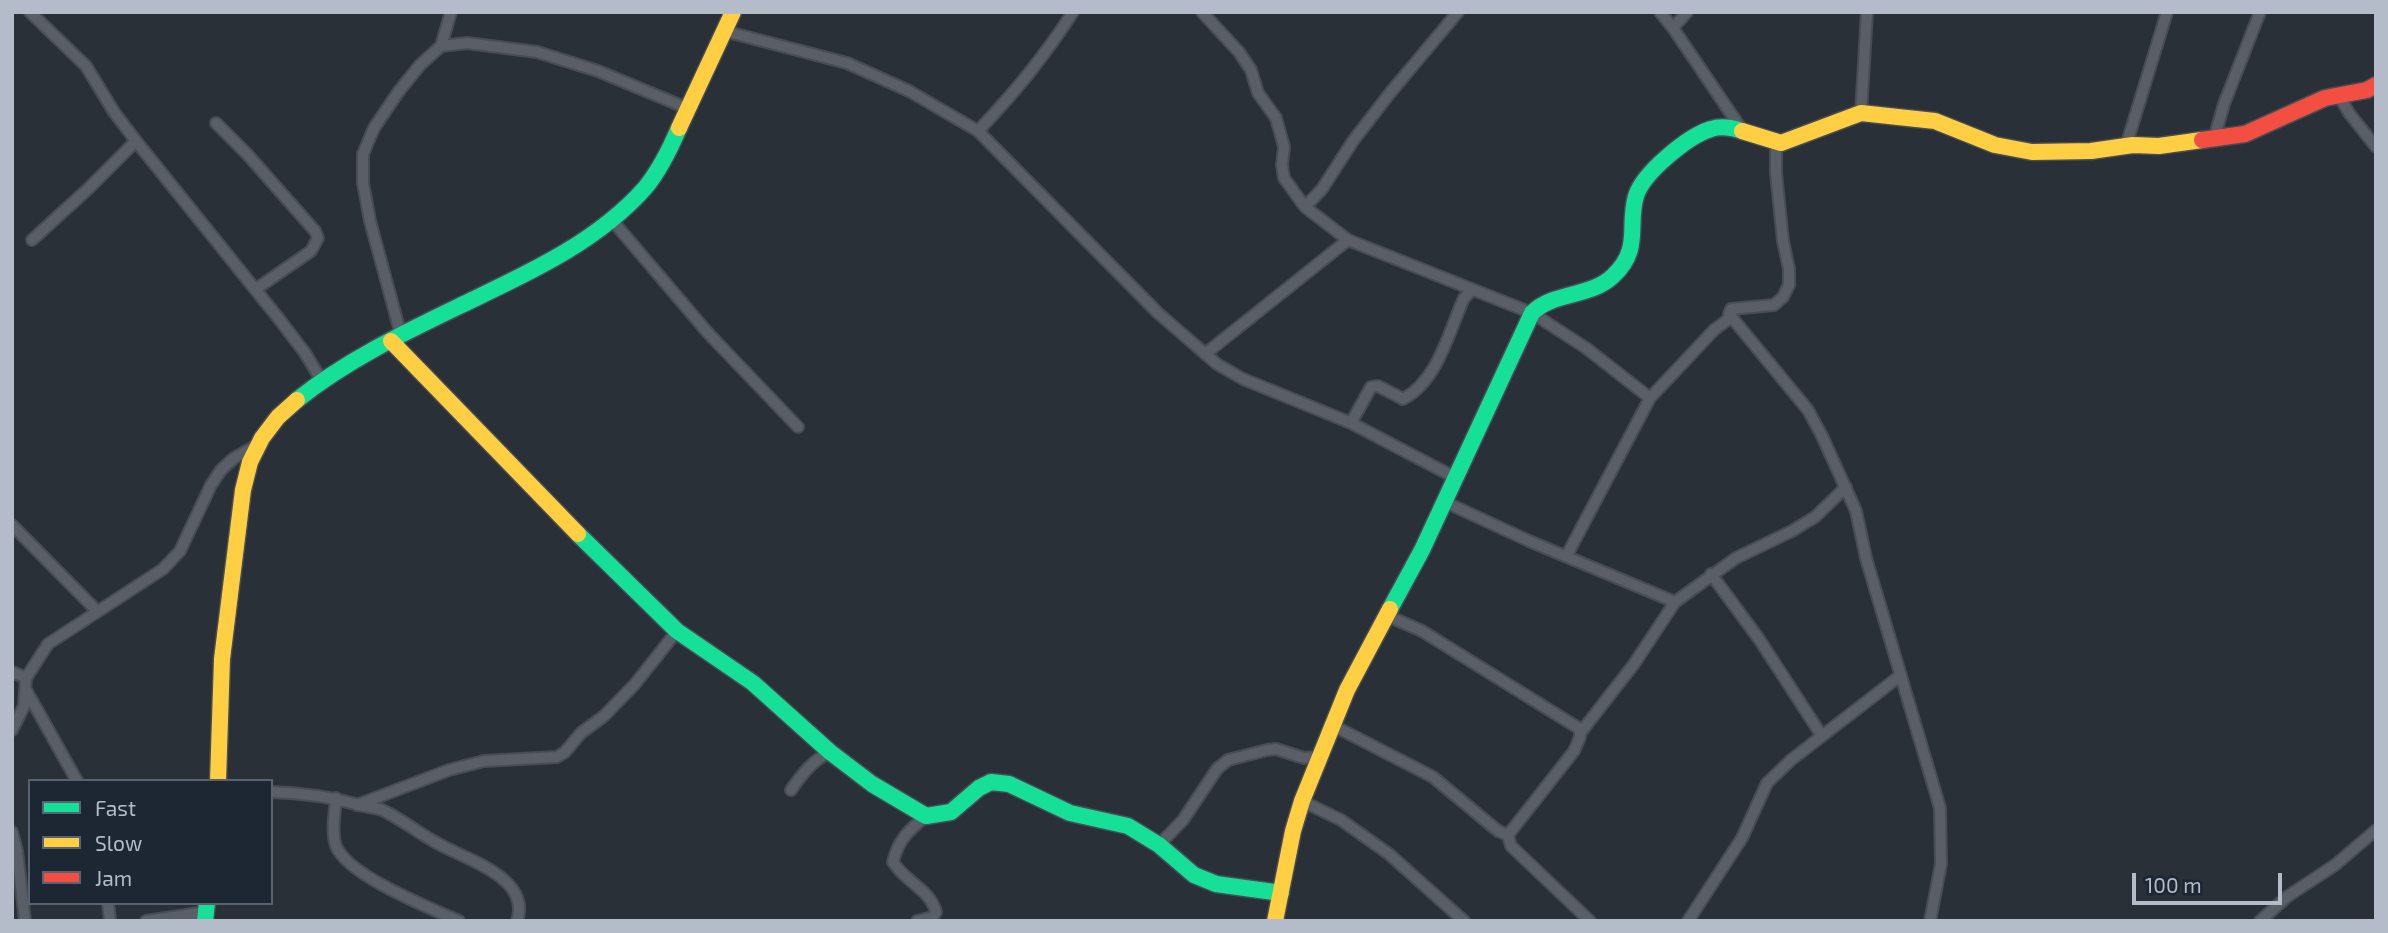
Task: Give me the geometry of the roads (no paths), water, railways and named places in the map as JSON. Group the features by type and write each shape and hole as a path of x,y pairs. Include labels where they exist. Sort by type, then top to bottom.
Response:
{"street":[{"path":"30,12 86,66 136,141 256,289 305,353 322,381"},
{"path":"451,12 441,46 420,65 399,91 374,128 363,154 363,183 396,338 597,553 677,631 753,683 830,752 872,784 926,816"},
{"path":"218,779 222,659 246,474 257,445 283,411 322,381 356,359 570,250 640,193 656,172 689,109 733,12"},
{"path":"978,131 1016,92 1073,12"},
{"path":"1202,12 1239,52 1251,70 1258,93 1276,118 1284,147 1284,178 1305,207 1348,240 1532,313 1586,348 1650,398"},
{"path":"1305,207 1322,189 1353,141 1390,93 1458,12"},
{"path":"1660,12 1742,130"},
{"path":"1673,28 1687,12"},
{"path":"1861,113 1867,12"},
{"path":"2126,146 2167,12"},
{"path":"2214,139 2224,104 2260,12"},
{"path":"724,32 848,63 909,91 978,131 1158,313 1205,354 1243,379 1351,424 1457,478"},
{"path":"441,46 467,43 537,52 598,71 689,109"},
{"path":"1275,921 1293,831 1332,725 1351,681 1388,616 1457,478 1532,313 1542,303 1590,291 1615,275 1630,255 1636,197 1640,188 1648,175 1690,138 1713,128 1742,130 1776,143 1785,142 1861,113 1935,121 1995,145 2032,152 2091,152 2245,134 2310,104 2338,94 2367,90 2376,85"},
{"path":"2338,94 2348,113 2376,147"},
{"path":"216,123 316,231 318,238 311,251 256,289"},
{"path":"32,240 136,141"},
{"path":"1776,143 1776,173 1789,285 1783,297 1774,305 1731,309 1729,313 1730,318 1800,399 1822,436 1856,511 1866,558 1940,808 1941,864 1930,921"},
{"path":"611,219 708,333 797,427"},
{"path":"1205,354 1348,240"},
{"path":"1351,424 1371,387 1378,386 1403,399 1427,377 1464,298 1472,290"},
{"path":"1567,555 1650,398 1714,330 1730,318"},
{"path":"12,730 24,706 26,684 48,644 163,569 180,551 211,485 221,470 234,458 257,445"},
{"path":"1508,835 1574,751 1581,732 1634,664 1675,602 1736,558 1815,517 1846,487"},
{"path":"1445,502 1529,541 1675,602"},
{"path":"12,525 97,611"},
{"path":"1711,574 1759,639 1822,736"},
{"path":"1388,616 1422,631 1581,732"},
{"path":"357,805 449,770 484,761 557,758 627,692 677,631"},
{"path":"12,672 26,684 76,779"},
{"path":"1688,921 1742,838 1767,783 1791,760 1901,675"},
{"path":"1332,725 1433,777 1498,831 1508,835"},
{"path":"1159,845 1183,820 1217,769 1228,760 1267,750 1304,758 1320,757"},
{"path":"791,790 818,758 830,752"},
{"path":"917,921 933,917 936,912 934,904 916,884 900,875 893,862 896,848 903,836 926,816 951,812 990,782 1009,784 1070,813 1128,826 1159,845 1194,875 1216,884 1281,893"},
{"path":"273,792 336,798 382,810 450,851 493,870 510,886 516,898 520,912 517,921"},
{"path":"336,798 335,844 341,855 354,868 459,921"},
{"path":"1303,801 1341,820 1389,854 1464,921"},
{"path":"2260,921 2288,896 2335,865 2376,830"},
{"path":"12,832 25,894 25,921"},
{"path":"1508,835 1511,846 1590,921"},
{"path":"146,921 206,912"}]}
